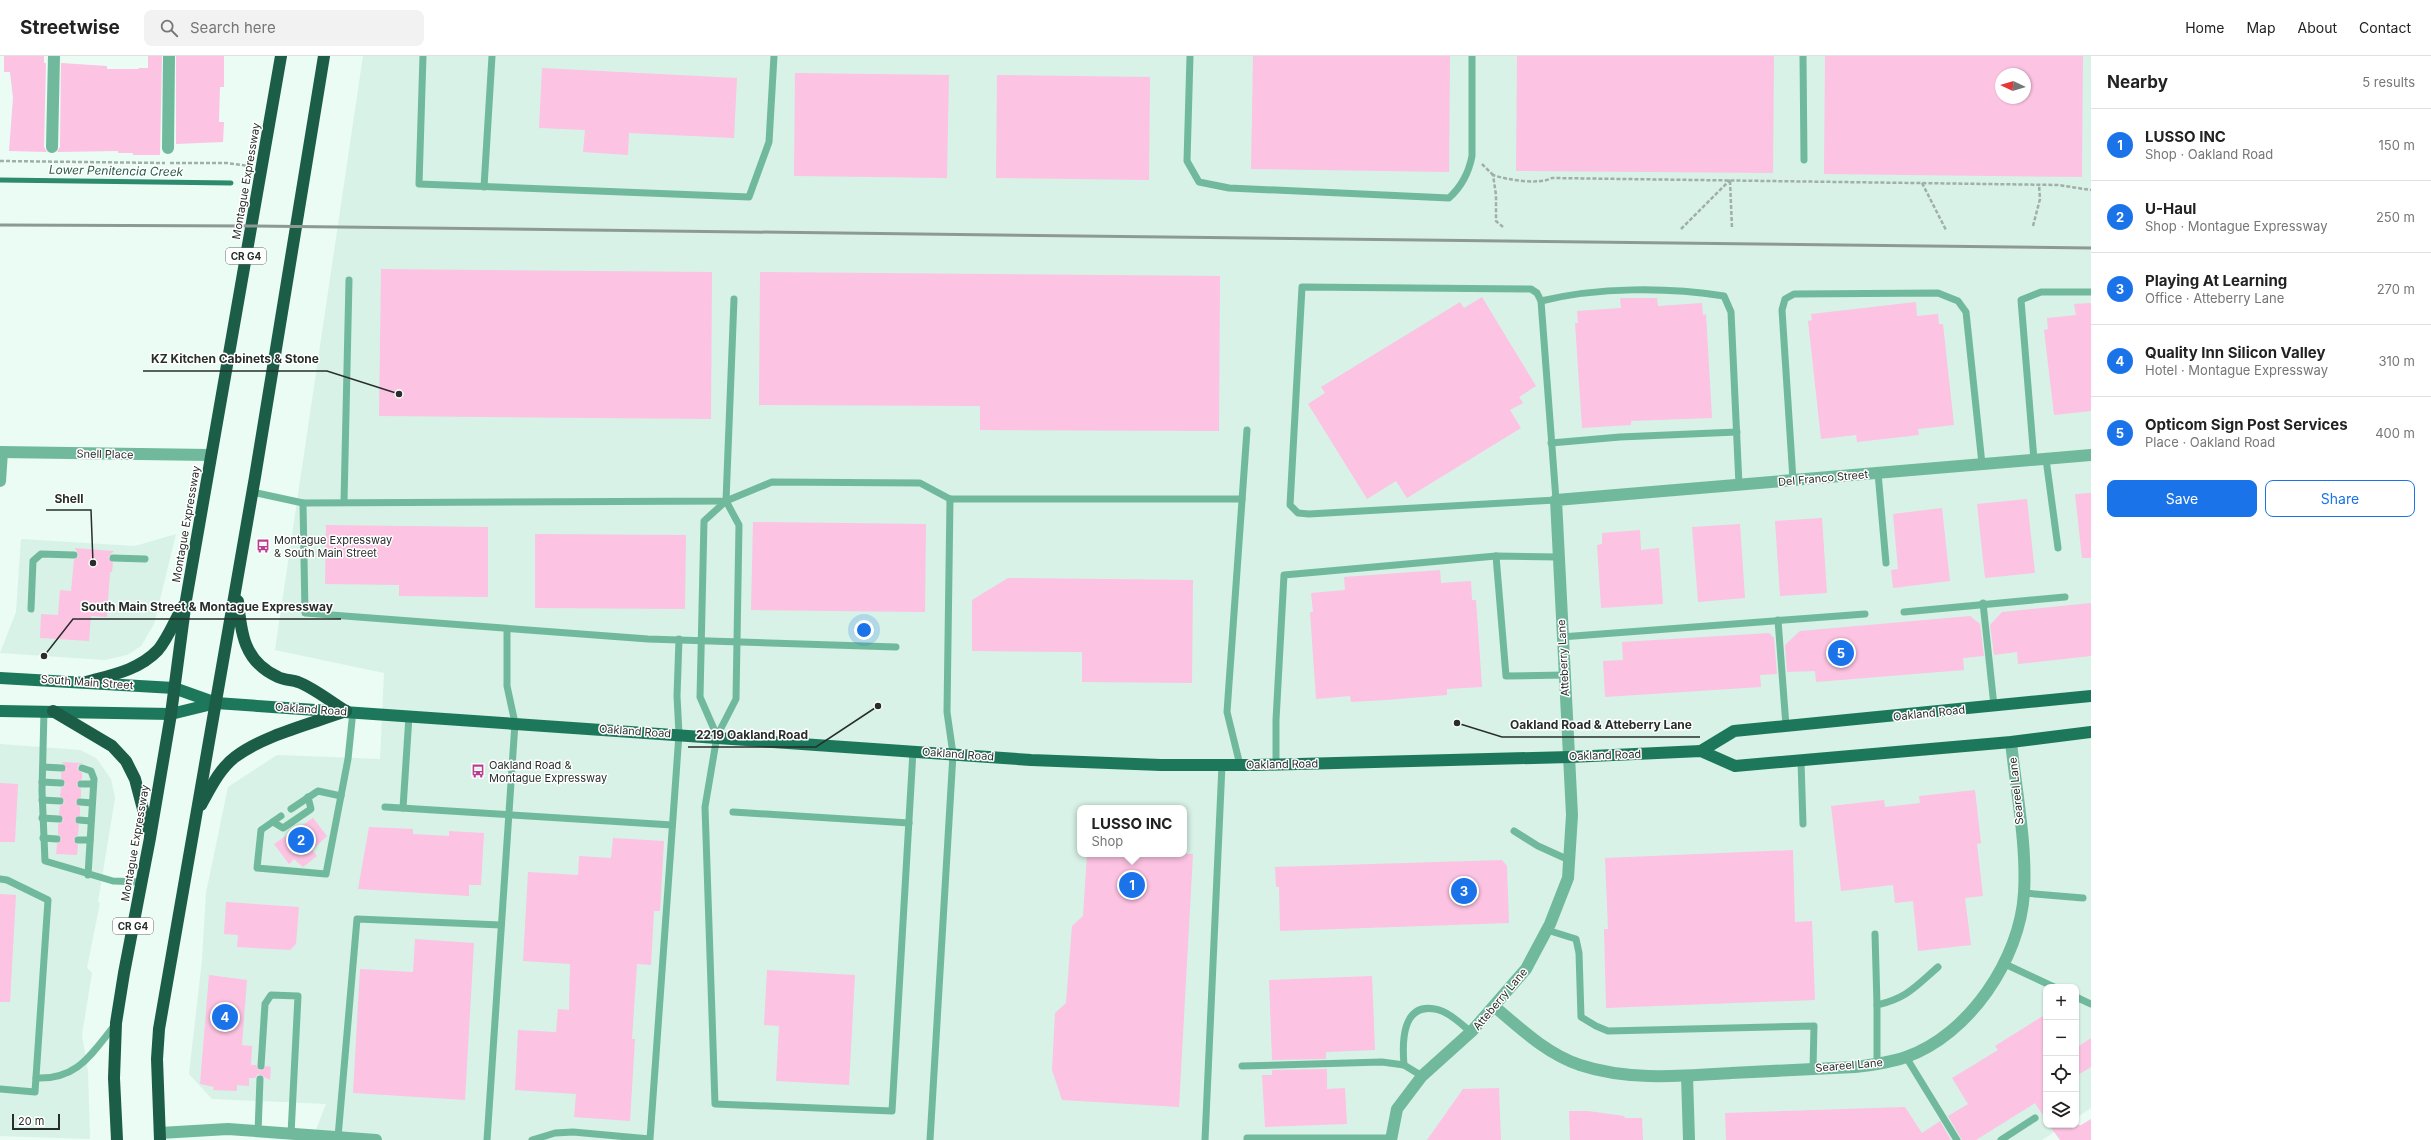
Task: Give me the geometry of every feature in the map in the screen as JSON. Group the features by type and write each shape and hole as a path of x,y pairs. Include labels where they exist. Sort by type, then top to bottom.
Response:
{"highway":[{"name":"Montague Expressway","path":"117,1140 114,1078 116,1023 171,714 186,600 210,455 281,56"},
{"path":"160,1137 157,1059 159,1029 198,811 324,56"},
{"path":"236,586 241,636 250,654 263,669 279,678 299,683 349,711"},
{"path":"86,682 122,673 145,662 159,649 186,600"},
{"path":"48,711 112,746 126,762 135,780 150,838"},
{"path":"198,811 218,776 234,757 258,744 349,711"}],"main road":[{"name":"South Main Street","path":"0,678 174,688"},
{"name":"Oakland Road","path":"174,688 216,703 717,736 953,754 1115,763 1276,765 1570,757 1701,751 1735,766 1801,762 2011,742 2091,732"},
{"name":"Oakland Road","path":"1701,751 1734,731 2091,696"},
{"name":"Oakland Road","path":"171,714 216,703"},
{"path":"0,711 171,714"}],"street":[{"path":"52,147 54,56"},
{"path":"168,148 169,56"},
{"path":"0,481 1,452"},
{"name":"Snell Place","path":"1,452 210,455"},
{"name":"Del Franco Street","path":"1556,500 2091,455"},
{"name":"Atteberry Lane","path":"1392,1139 1397,1109 1422,1076 1471,1032 1495,1007 1526,969 1547,930 1568,878 1572,815 1570,757 1561,637 1556,500"},
{"name":"Seareel Lane","path":"1495,1007 1528,1035 1556,1054 1579,1064 1604,1071 1632,1075 1687,1076 1813,1069 1877,1064 1906,1057 1932,1043 1963,1020 1984,996 2005,964 2021,913 2024,893 2023,855 2011,742"},
{"path":"1687,1076 1689,1140"},
{"path":"160,1137 228,1129 324,1138 338,1137 376,1140"}],"lane":[{"path":"423,56 419,184 749,197 769,142 774,56"},
{"path":"484,186 492,56"},
{"path":"1190,56 1187,161 1199,182 1229,188 1449,198 1458,189 1472,156 1472,56"},
{"path":"1803,56 1804,160"},
{"path":"344,502 348,280"},
{"path":"1302,287 1531,289 1537,293 1541,301 1556,500 1309,514 1298,513 1290,505 1302,287"},
{"path":"1541,301 1583,293 1634,291 1687,290 1724,296 1731,312 1739,484"},
{"path":"2058,548 2040,460 2022,300 2041,292 2091,292"},
{"path":"1793,480 1782,310 1786,299 1794,294 1938,293 1958,300 1966,312 1982,464"},
{"path":"734,299 726,500 739,525 736,699 717,736 705,807 715,1104 892,1111 913,751"},
{"path":"1240,765 1227,712 1247,430"},
{"path":"1551,444 1620,437 1737,432"},
{"path":"1878,473 1886,563"},
{"path":"252,492 303,503 726,500 772,482 920,483 950,499 1242,499"},
{"path":"930,1140 953,754 947,712 950,499"},
{"path":"717,736 700,697 704,521 726,500"},
{"path":"303,503 305,613 648,639 896,646"},
{"path":"31,609 33,561 41,554 74,555"},
{"path":"1276,765 1276,720 1284,575 1496,556 1558,557"},
{"path":"1496,556 1506,676 1564,675"},
{"path":"113,558 144,559"},
{"path":"1904,612 1983,603 2065,597"},
{"path":"1983,603 1994,706"},
{"path":"1561,637 1865,614"},
{"path":"1778,620 1786,726"},
{"path":"487,1140 515,723 507,686 507,629"},
{"path":"532,1140 555,1133 573,1132 650,1139 679,734 676,696 679,640"},
{"path":"48,711 42,782 42,818 45,861 88,875 113,881 142,882"},
{"path":"281,816 261,830 257,868 326,874 348,759 349,711"},
{"path":"403,808 409,716"},
{"path":"1801,762 1803,824"},
{"path":"1205,1140 1222,765"},
{"path":"43,767 62,768"},
{"path":"82,768 91,771 93,784 88,875"},
{"path":"42,782 61,783"},
{"path":"82,784 93,784"},
{"path":"290,809 318,790 341,796"},
{"path":"273,822 283,828 311,809 308,797"},
{"path":"42,800 60,801"},
{"path":"80,802 92,803"},
{"path":"385,807 672,825"},
{"path":"734,812 909,823"},
{"path":"42,818 59,819"},
{"path":"79,820 91,821"},
{"path":"1514,831 1538,846 1569,860"},
{"path":"43,838 58,839"},
{"path":"78,840 90,840"},
{"path":"0,879 7,880 48,900 35,1092 0,1089"},
{"path":"2024,893 2083,898"},
{"path":"338,1137 357,919 501,925"},
{"path":"1547,930 1576,939 1579,953 1581,1017 1596,1026 1608,1030 1814,1026 1813,1069"},
{"path":"1875,934 1877,1064"},
{"path":"2005,964 2048,984"},
{"path":"1877,1005 1897,1000 1905,996 1938,967"},
{"path":"261,1066 265,1004 271,995 298,996 291,1134"},
{"path":"2079,998 2091,1004"},
{"path":"1404,1065 1402,1041 1408,1018 1419,1010 1436,1009 1448,1014 1471,1032"},
{"path":"36,1078 53,1079 70,1074 82,1065 116,1023"},
{"path":"1906,1057 1957,1140"},
{"path":"1242,1066 1382,1062 1404,1065 1422,1076"},
{"path":"258,1132 260,1079"},
{"path":"2001,1140 2035,1118"},
{"path":"1247,1140 1299,1137 1392,1139"}],"path":[{"path":"0,162 226,163 262,168"},
{"path":"1502,228 1496,221 1496,195 1493,175 1504,179 1546,182 1552,178 2039,184 2091,190"},
{"path":"1730,180 1732,228"},
{"path":"1681,229 1730,180"},
{"path":"1922,183 1946,230"},
{"path":"2033,226 2040,199 2039,184"}],"shaded area":[{"path":"363,56 2091,56 2091,1108 2079,1116 2079,984 2043,984 2043,1128 2060,1128 2042,1140 312,1140 326,1104 212,1099 189,1074 202,960 206,893 228,787 277,755 380,759 384,673 275,650"},
{"path":"176,534 154,624 141,646 127,655 105,660 0,653 16,612 21,539 135,546"},
{"path":"0,744 80,750 96,758 111,779 115,798 98,902 100,903 87,968 92,973 82,1035 88,1072 90,1139 0,1136"}],"building":[{"path":"4,56 44,56 44,63 46,63 44,147 47,152 9,151 13,98 10,72 4,72"},
{"path":"148,56 162,56 160,155 133,155 133,153 118,153 118,151 57,152 60,147 61,63 107,66 107,69 138,69 148,68"},
{"path":"176,56 224,56 224,87 220,87 219,122 224,122 223,142 176,144"},
{"path":"1253,56 1450,56 1449,172 1251,169"},
{"path":"1517,56 1774,56 1773,173 1516,171"},
{"path":"1825,56 2083,56 2082,177 1824,174"},
{"path":"542,68 737,78 734,138 629,133 628,155 583,152 585,130 539,128"},
{"path":"795,73 949,75 947,178 794,176"},
{"path":"997,75 1150,77 1149,180 996,178"},
{"path":"381,269 712,272 711,419 379,416"},
{"path":"760,272 1220,276 1219,431 980,430 980,406 759,405"},
{"path":"1482,297 1536,386 1519,397 1523,403 1510,410 1521,428 1407,498 1396,481 1367,499 1308,404 1325,393 1321,387 1460,302 1464,308"},
{"path":"1620,298 1657,298 1658,306 1702,303 1703,315 1706,314 1712,418 1631,421 1631,425 1582,428 1575,323 1578,323 1577,311 1621,308"},
{"path":"1916,302 1917,316 1938,314 1939,324 1943,324 1954,425 1918,429 1919,435 1857,442 1856,435 1821,439 1808,321 1812,320 1811,314"},
{"path":"2091,303 2091,411 2054,415 2044,330 2048,329 2047,318 2076,315 2074,304"},
{"path":"2091,493 2091,558 2082,558 2075,494"},
{"path":"2027,499 2035,573 1985,578 1977,504"},
{"path":"1942,508 1950,581 1893,588 1891,570 1898,569 1893,514"},
{"path":"1822,518 1827,593 1780,596 1775,521"},
{"path":"753,522 926,524 925,612 751,610"},
{"path":"1740,524 1745,598 1698,602 1692,527"},
{"path":"326,525 488,527 488,597 399,596 399,585 325,584"},
{"path":"1640,530 1641,550 1659,548 1663,604 1601,608 1597,545 1602,544 1602,533"},
{"path":"535,534 686,535 685,609 535,608"},
{"path":"75,548 114,551 108,557 113,563 112,572 110,572 107,617 91,616 89,641 40,638 41,614 58,615 60,590 71,591 74,560 79,556"},
{"path":"1440,570 1441,583 1471,581 1472,600 1476,600 1482,687 1447,689 1447,695 1386,700 1351,702 1350,696 1316,699 1310,612 1313,612 1311,593 1345,590 1344,577"},
{"path":"1008,578 1193,580 1192,683 1082,682 1082,652 972,651 972,600"},
{"path":"2091,603 2091,656 2018,664 2017,652 1994,655 1990,625 2002,612"},
{"path":"1970,616 1980,624 1984,656 1963,658 1964,670 1816,682 1815,671 1787,672 1785,645 1800,631"},
{"path":"1769,633 1774,638 1777,674 1760,675 1761,687 1605,697 1603,661 1623,660 1622,642"},
{"path":"62,762 83,763 78,765 77,769 82,773 82,779 76,784 81,789 81,797 75,802 80,807 80,815 74,820 79,825 78,835 73,840 78,845 77,855 56,854 57,844 62,839 58,834 58,824 64,820 59,814 60,806 65,802 60,796 61,788 66,784 61,778 61,773 67,769"},
{"path":"0,783 18,784 15,842 0,842"},
{"path":"1975,790 1981,843 1977,844 1983,896 1965,898 1971,945 1918,951 1913,901 1895,903 1893,885 1841,891 1831,806 1884,800 1885,807 1920,803 1919,796"},
{"path":"313,818 327,836 312,850 317,856 303,867 294,859 289,864 274,844"},
{"path":"369,827 413,829 413,834 449,836 449,831 484,833 481,885 469,885 469,896 358,889"},
{"path":"613,838 664,841 660,911 654,911 651,965 637,964 632,1039 635,1039 630,1121 574,1117 576,1094 515,1090 518,1030 556,1032 558,1009 569,1010 570,964 523,961 528,872 578,875 579,856 611,858"},
{"path":"1793,850 1795,922 1812,921 1815,1000 1606,1008 1604,929 1608,929 1605,858"},
{"path":"1187,854 1193,854 1179,1107 1062,1100 1052,1070 1055,1013 1066,1003 1072,926 1083,916 1087,857 1187,857"},
{"path":"1502,860 1507,866 1509,923 1280,931 1279,887 1276,887 1275,867"},
{"path":"0,894 16,895 10,1002 0,1002"},
{"path":"226,902 299,907 296,944 290,950 237,947 238,935 224,934"},
{"path":"415,939 474,943 465,1100 353,1093 360,969 413,972"},
{"path":"767,970 855,975 849,1085 776,1081 779,1026 764,1025"},
{"path":"209,975 247,980 242,1045 252,1046 251,1065 256,1065 260,1071 266,1066 271,1067 270,1080 258,1074 255,1078 249,1078 249,1086 237,1085 237,1091 213,1090 214,1087 200,1084"},
{"path":"1372,976 1375,1050 1326,1052 1326,1059 1272,1060 1269,980"},
{"path":"2043,1016 2043,1115 2035,1103 1976,1140 1962,1140 1948,1116 1968,1104 1952,1078 1998,1050 1995,1046"},
{"path":"2091,1038 2091,1067 2079,1074 2079,1056 2079,1046"},
{"path":"1327,1069 1327,1089 1345,1088 1347,1124 1265,1127 1262,1075 1272,1075 1272,1070"},
{"path":"1499,1088 1501,1140 1427,1140 1463,1089"},
{"path":"1905,1107 1922,1133 1940,1121 1951,1140 1726,1140 1725,1113"},
{"path":"1569,1111 1588,1111 1624,1116 1625,1118 1642,1118 1643,1140 1570,1140"},
{"path":"2091,1119 2091,1140 2060,1140 2051,1128 2079,1128 2079,1125"}],"waterway":[{"name":"Lower Penitencia Creek","path":"0,180 231,183"}],"railway":[{"path":"0,225 251,226 2091,248"}],"place":[{"name":"KZ Kitchen Cabinets & Stone","path":"399,394"},
{"name":"Montague Expressway & South Main Street","path":"263,546"},
{"name":"Shell","path":"93,563"},
{"name":"Opticom Sign Post Services","path":"1841,653"},
{"name":"South Main Street & Montague Expressway","path":"44,656"},
{"name":"2219 Oakland Road","path":"878,706"},
{"name":"Oakland Road & Atteberry Lane","path":"1457,723"},
{"name":"Oakland Road & Montague Expressway","path":"478,771"},
{"name":"U-Haul","path":"301,840"},
{"name":"LUSSO INC","path":"1132,885"},
{"name":"Playing At Learning","path":"1464,891"},
{"name":"Quality Inn Silicon Valley","path":"225,1017"}]}
